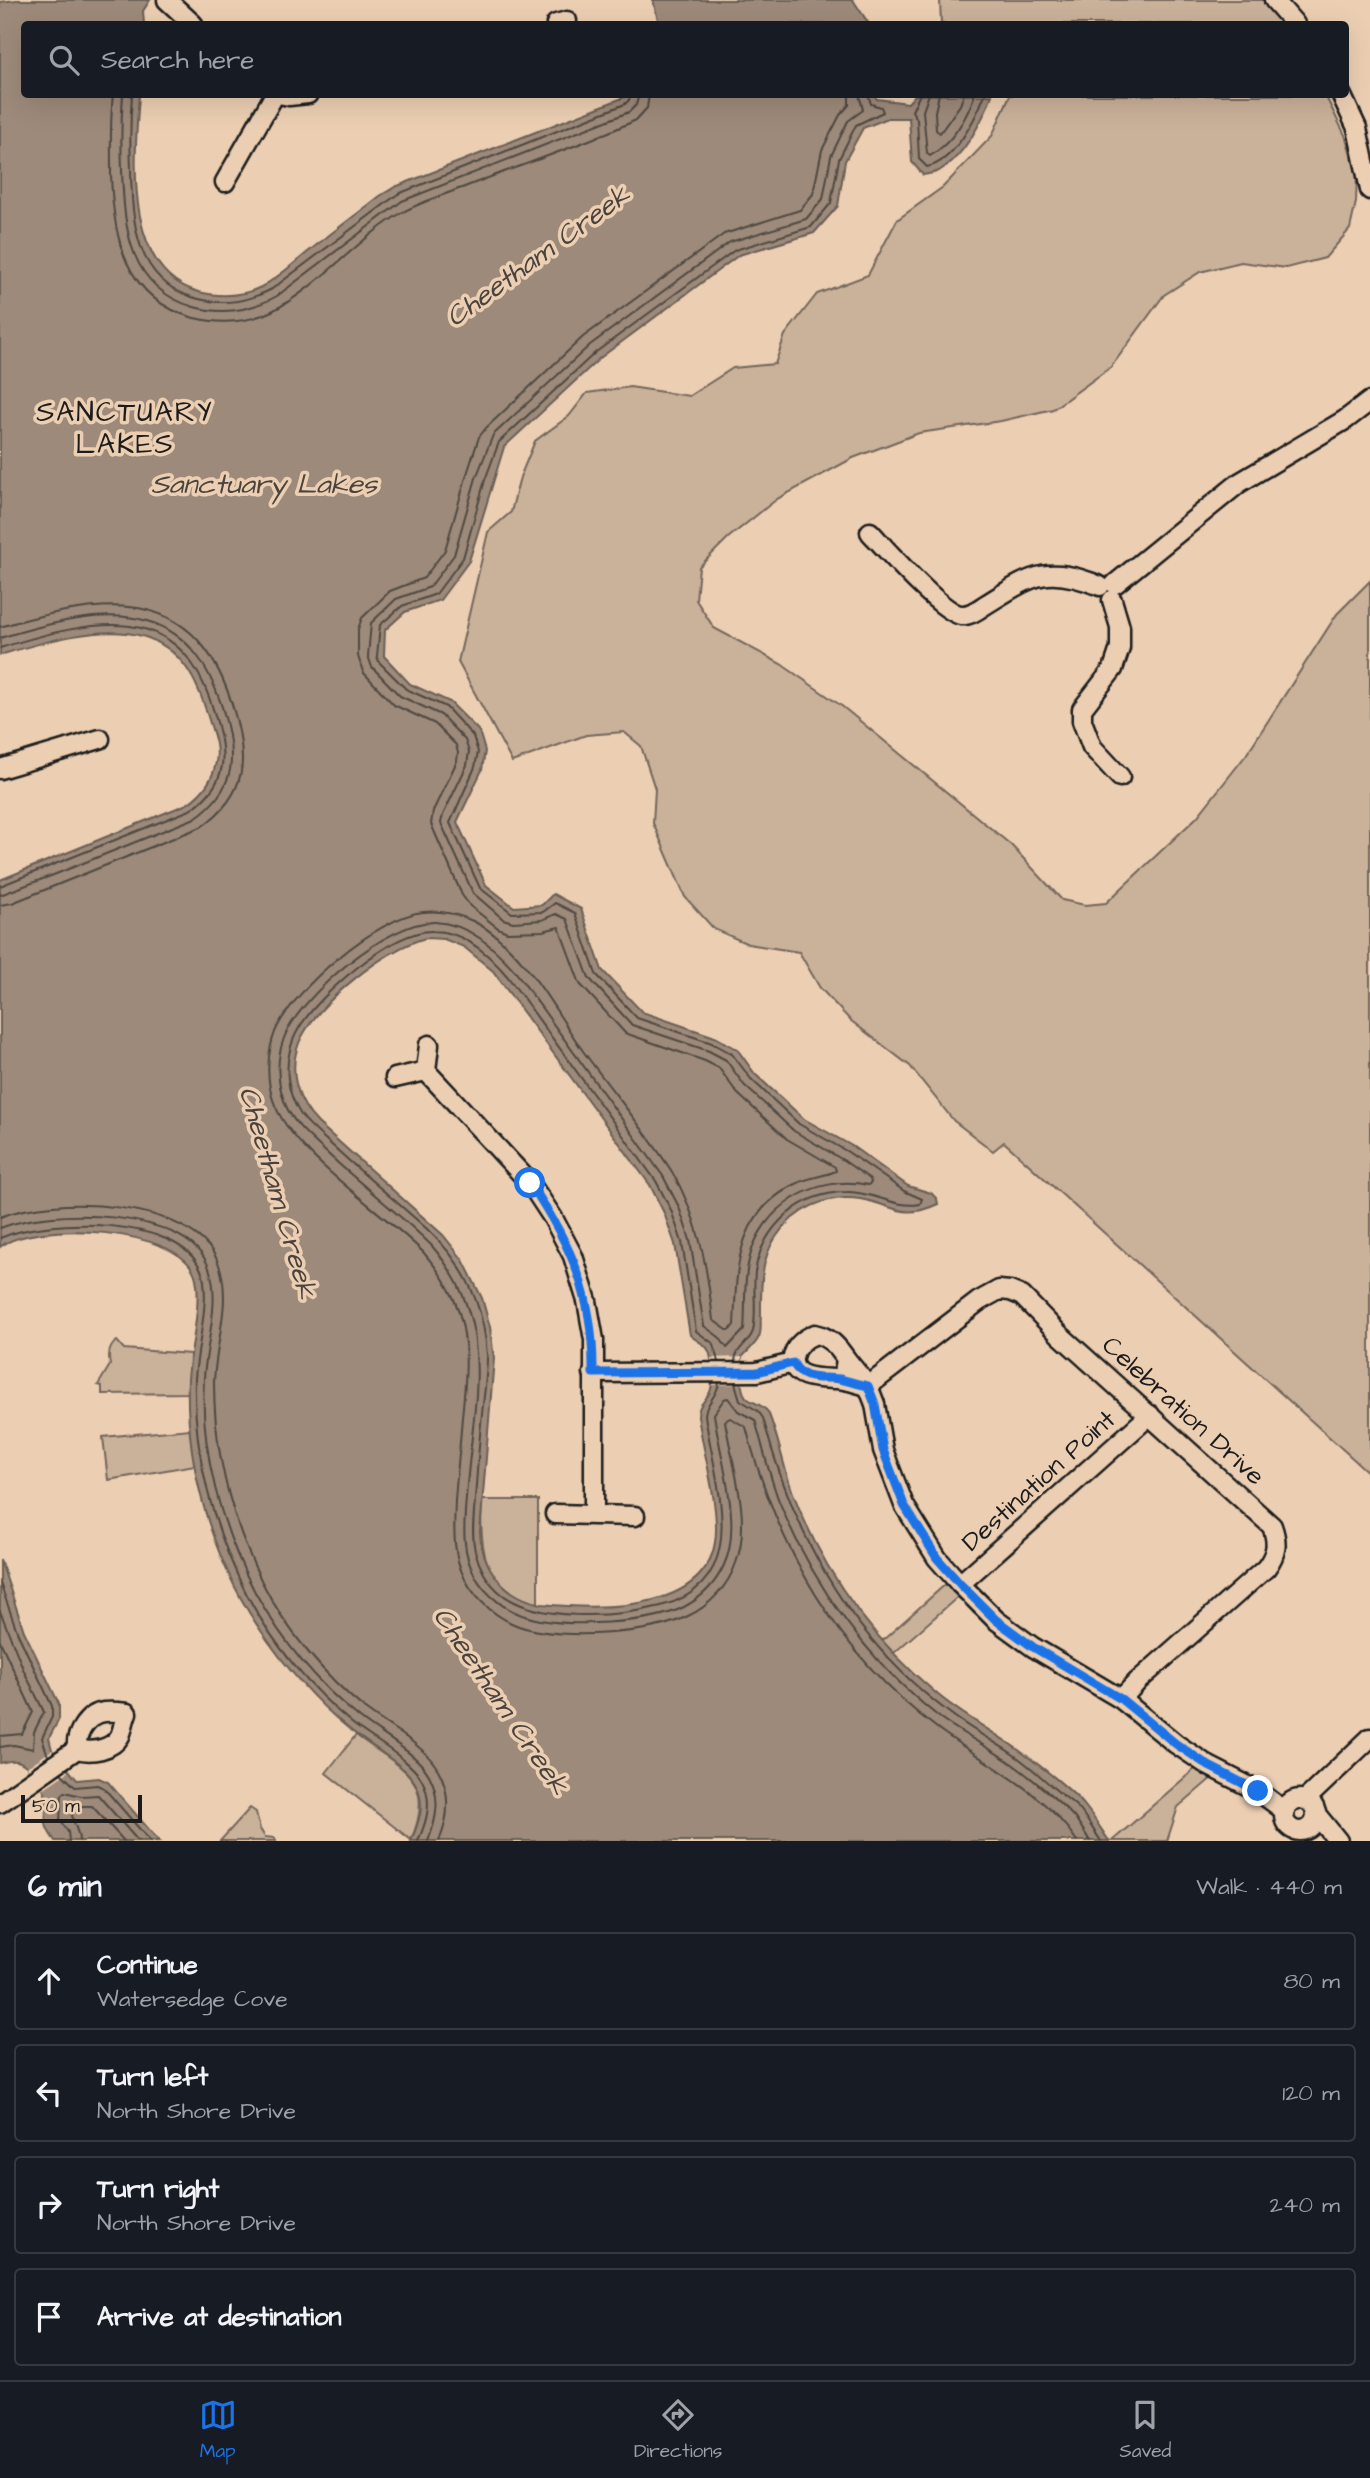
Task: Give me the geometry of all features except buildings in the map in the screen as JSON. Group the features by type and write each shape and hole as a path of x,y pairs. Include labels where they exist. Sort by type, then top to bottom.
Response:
{"street":[{"path":"167,0 190,21"},
{"path":"1274,0 1292,21"},
{"path":"225,181 274,98"},
{"path":"1343,98 1357,128 1370,190"},
{"path":"1109,590 1239,483 1345,420 1370,401"},
{"path":"870,532 937,600 963,615 975,612 1022,582 1039,576 1068,574 1109,590"},
{"path":"1109,590 1119,627 1120,648 1113,668 1082,709 1082,721 1092,747 1120,777"},
{"path":"0,769 100,739"},
{"path":"429,1045 426,1071 530,1183 573,1256 587,1301 594,1340 594,1514"},
{"path":"395,1078 426,1071"},
{"name":"Celebration Drive","path":"868,1386 979,1301 999,1290 1010,1291 1022,1296 1060,1335 1272,1526 1277,1541 1274,1557 1266,1569 1121,1699"},
{"path":"868,1386 806,1376 797,1369 793,1357 799,1345 815,1334 826,1336 868,1386 875,1404 883,1450 904,1505 937,1558 996,1620 1033,1647 1121,1699 1176,1744 1209,1766 1305,1818 1338,1841"},
{"path":"837,1379 844,1374 846,1359"},
{"path":"593,1373 757,1372 793,1363"},
{"name":"Destination Point","path":"960,1584 1150,1415"},
{"path":"555,1514 635,1516"},
{"path":"1258,1791 1285,1814 1292,1828 1305,1818 1321,1787 1370,1738"},
{"path":"0,1803 77,1749"},
{"path":"1280,1841 1290,1802 1330,1841"}],"shaded area":[{"path":"940,0 1264,0 1282,21 941,21"},
{"path":"1009,98 1326,98 1345,135 1357,174 1356,202 1350,229 1325,258 1286,268 1241,262 1200,272 1164,295 1111,367 1053,409 1001,421 919,433 853,458 777,499 728,538 699,567 696,600 714,628 781,664 843,707 1011,845 1062,900 1085,905 1106,903 1197,817 1246,755 1337,614 1370,581 1370,1474 1004,1142 993,1151 954,1121 910,1066 850,1020 820,988 799,952 748,944 714,929 685,897 653,823 655,789 641,746 624,732 586,735 512,762 458,662 488,532 511,512 520,477 535,441 569,416 587,393 630,387 689,396 733,368 775,364 785,335 817,294 868,275 897,220 943,187 992,136"},
{"path":"117,1341 124,1349 190,1354 189,1393 102,1394 102,1386 98,1385 110,1365 110,1352"},
{"path":"190,1429 195,1465 108,1480 103,1437"},
{"path":"482,1500 538,1500 538,1603 519,1598 495,1578 484,1550"},
{"path":"948,1582 960,1595 894,1653 882,1641"},
{"path":"356,1735 399,1766 410,1776 417,1788 420,1802 411,1840 326,1773"},
{"path":"1197,1767 1213,1777 1178,1807 1167,1841 1112,1841"},
{"path":"250,1808 256,1812 265,1837 275,1838 276,1841 220,1841"}],"water":[{"name":"Sanctuary Lakes","path":"150,0 143,11 144,21 21,21 21,98 139,98 136,179 145,237 157,261 174,280 199,292 215,295 246,293 267,283 395,187 622,98 876,98 908,103 912,98 991,98 978,126 957,157 933,173 923,175 912,162 909,118 888,118 863,128 845,161 838,206 814,233 739,255 600,358 504,447 469,561 440,600 405,612 385,630 384,656 410,684 450,702 479,731 485,751 482,770 457,822 486,885 514,907 542,905 553,894 581,909 602,970 642,1012 715,1037 737,1049 755,1074 804,1119 852,1146 908,1186 931,1193 937,1199 938,1204 915,1211 898,1210 860,1199 824,1201 802,1211 783,1227 771,1246 764,1265 760,1332 756,1342 742,1357 743,1391 748,1399 768,1412 805,1522 835,1577 871,1628 937,1694 1027,1756 1072,1793 1088,1810 1109,1841 411,1841 419,1820 421,1800 411,1777 335,1717 288,1667 241,1598 214,1539 196,1476 188,1411 188,1379 198,1298 195,1275 183,1259 163,1247 135,1238 104,1233 43,1233 17,1238 0,1247 0,880 187,804 209,781 215,769 217,751 205,706 194,680 178,658 156,641 126,633 108,632 71,636 0,655 0,2","holes":["426,938 444,939 464,947 493,971 650,1185 675,1244 690,1335 709,1351 711,1388 700,1406 698,1416 715,1515 716,1528 711,1556 698,1577 677,1591 652,1600 594,1607 542,1604 517,1595 507,1588 491,1569 485,1558 480,1532 494,1358 490,1327 482,1298 463,1260 443,1235 318,1123 305,1106 296,1086 296,1054 307,1028 335,995 353,980 392,953"]},
{"path":"653,0 853,0 867,21 658,21"},
{"path":"0,1559 24,1631 59,1704 59,1719 49,1738 52,1750 77,1780 99,1778 108,1782 159,1841 55,1841 46,1825 45,1794 36,1777 17,1761 0,1763"}],"pier":[{"path":"742,1357 742,1384 713,1385 711,1358"},
{"path":"52,1750 68,1772 43,1789 27,1767"}],"district":[{"name":"SANCTUARY LAKES","path":"125,427"}],"route":[{"path":"530,1183 573,1256 587,1301 594,1340 593,1373 757,1372 793,1363 806,1376 868,1386 875,1404 883,1450 904,1505 937,1558 960,1584 996,1620 1033,1647 1121,1699 1176,1744 1209,1766 1258,1791"}],"water label":[{"name":"Cheetham Creek","path":"537,255"},
{"name":"Cheetham Creek","path":"279,1192"},
{"name":"Cheetham Creek","path":"502,1700"}]}
